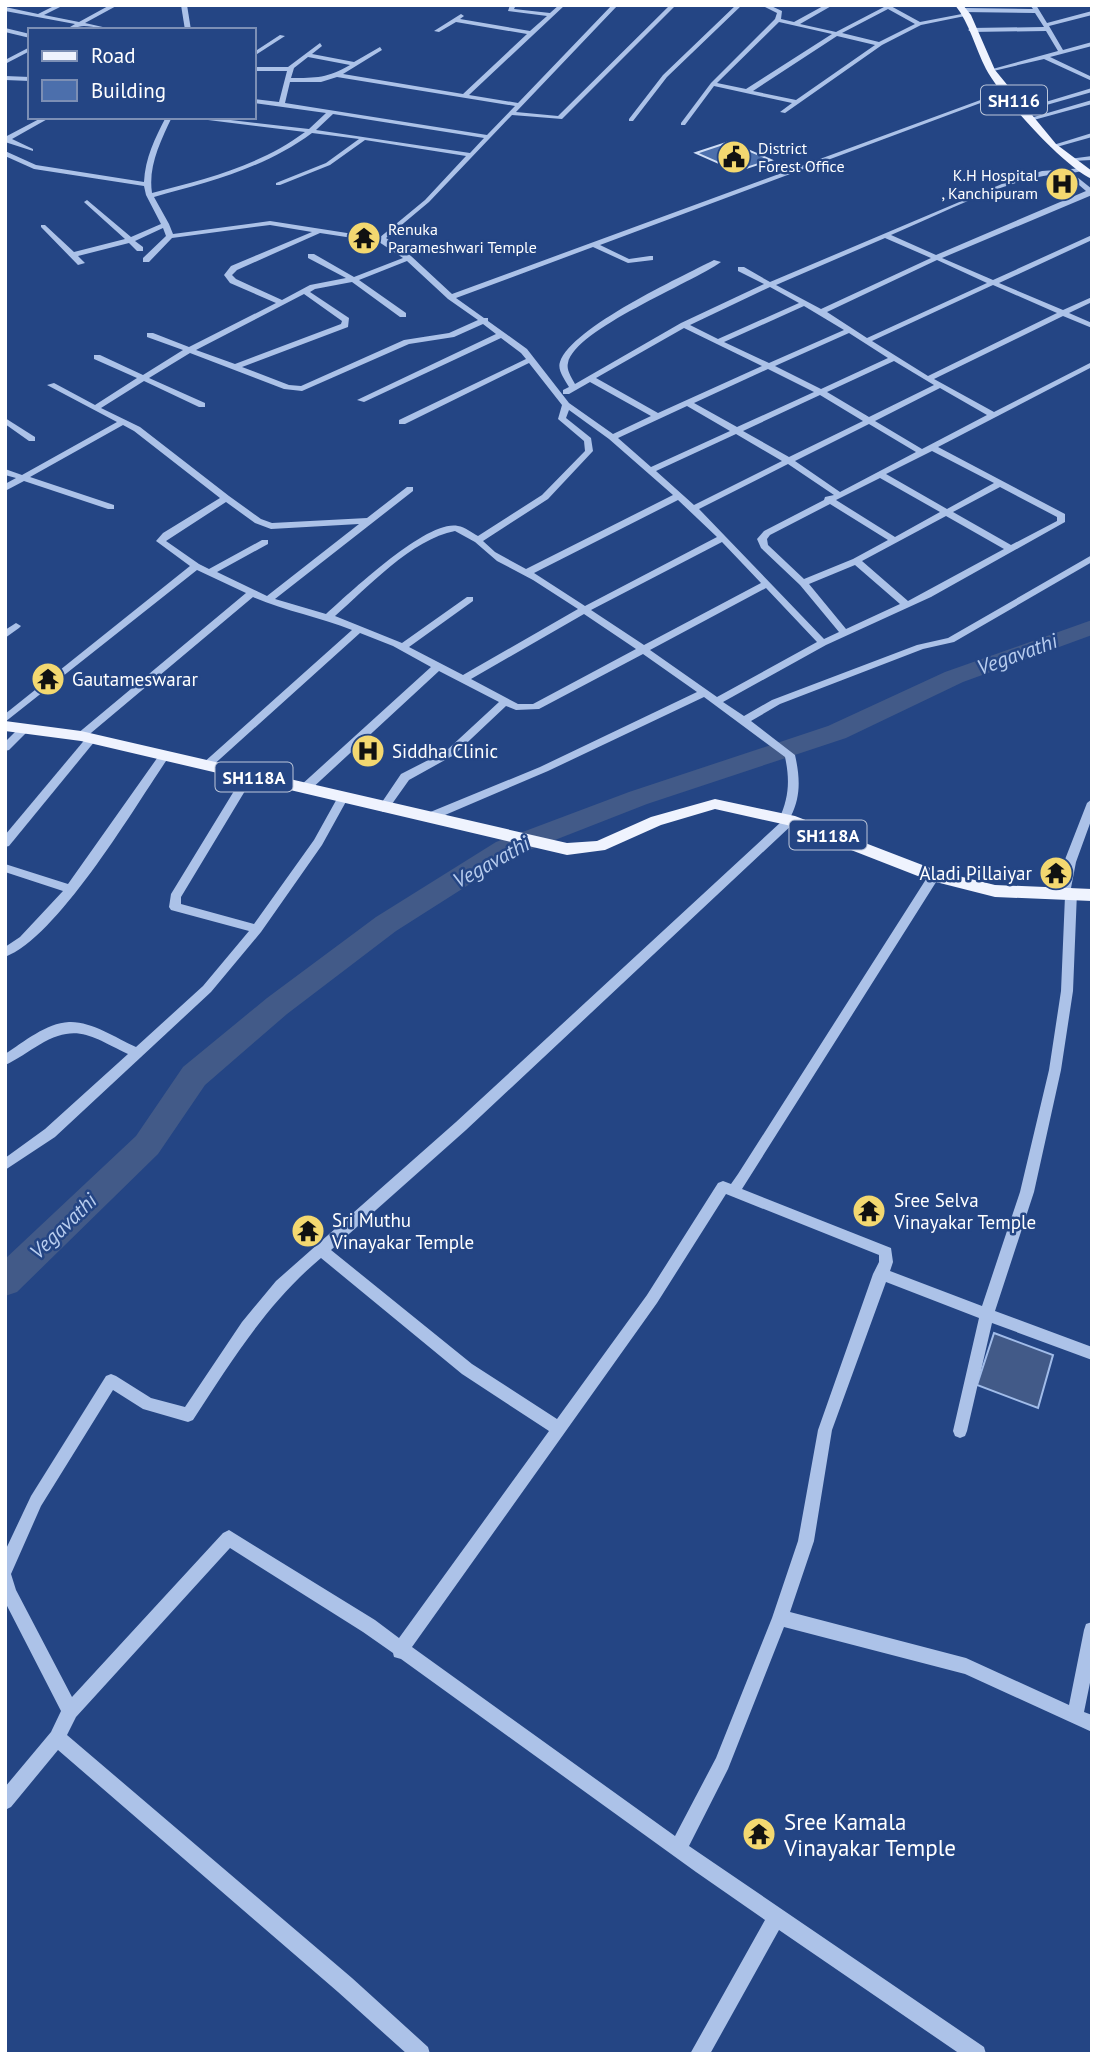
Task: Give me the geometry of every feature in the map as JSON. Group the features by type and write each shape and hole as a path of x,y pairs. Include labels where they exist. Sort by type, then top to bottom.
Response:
{"main road":[{"name":"SH116","path":"963,10 990,71 1054,146 1088,173"},
{"name":"SH118A","path":"5,726 86,737 343,799 567,849 600,846 656,821 715,804 787,819 934,876 995,891 1092,895"}],"street":[{"path":"40,16 61,5"},
{"path":"71,28 115,5"},
{"path":"184,5 188,28"},
{"path":"513,5 510,9 514,11 550,15"},
{"path":"464,96 562,5"},
{"path":"381,240 514,114 615,5"},
{"path":"514,114 560,118 673,5"},
{"path":"631,120 665,76 739,5"},
{"path":"683,124 713,84 778,20 780,12 764,5"},
{"path":"794,24 830,5"},
{"path":"748,91 836,34 887,6 919,24"},
{"path":"783,112 880,44 919,24 963,10 1034,8 1062,53"},
{"path":"5,9 104,28"},
{"path":"971,30 1047,27 1092,13"},
{"path":"436,31 464,14"},
{"path":"455,20 531,33"},
{"path":"778,20 880,44"},
{"path":"5,30 28,36"},
{"path":"256,53 282,36"},
{"path":"990,71 1092,44"},
{"path":"256,69 290,69 320,45"},
{"path":"288,80 321,80 337,75 380,49"},
{"path":"7,60 28,50"},
{"path":"307,55 356,64"},
{"path":"1045,57 1092,79"},
{"path":"282,104 290,69"},
{"path":"1079,73 1092,69"},
{"path":"337,75 521,105"},
{"path":"5,78 28,78"},
{"path":"713,84 797,102"},
{"path":"1022,110 1092,90"},
{"path":"451,297 1007,92"},
{"path":"256,101 407,122 490,137"},
{"path":"1030,119 1092,102"},
{"path":"150,196 256,166 280,155 314,131 332,111"},
{"path":"6,140 44,119"},
{"path":"168,119 152,147 149,185 150,196 170,236"},
{"path":"205,119 314,131 472,155"},
{"path":"1054,146 1092,135"},
{"path":"278,184 328,164 363,138"},
{"path":"6,140 31,150"},
{"path":"5,152 34,167 149,185"},
{"path":"1072,159 1092,159"},
{"path":"821,312 937,257 1091,192 1066,171"},
{"path":"560,396 684,325 771,284 1011,182 1042,173 1088,173"},
{"path":"88,202 140,249"},
{"path":"146,260 170,236 251,224 270,223 381,240 408,258 451,297 485,320 531,359 566,405 612,437 651,470 722,538 823,643"},
{"path":"72,255 130,240 166,224"},
{"path":"43,226 81,263"},
{"path":"283,303 233,281 228,275 234,268 318,232"},
{"path":"887,236 993,280 1092,326"},
{"path":"866,341 993,280 1092,237"},
{"path":"593,244 628,261 650,258"},
{"path":"311,256 353,279 403,315"},
{"path":"95,408 189,351 304,292 326,282 353,279 408,258"},
{"path":"573,387 564,368 565,361 583,340 652,296 717,262"},
{"path":"741,269 821,312 928,379 993,415"},
{"path":"235,367 345,326 346,320 304,292"},
{"path":"928,379 1092,299"},
{"path":"719,341 805,303"},
{"path":"150,335 287,387 302,389 407,342 451,335 485,320"},
{"path":"684,325 819,391 923,453"},
{"path":"612,437 849,330"},
{"path":"361,400 503,334"},
{"path":"97,357 202,405"},
{"path":"651,470 894,358"},
{"path":"402,422 531,359"},
{"path":"845,633 803,583 764,546 762,539 767,533 1092,364"},
{"path":"589,379 657,416"},
{"path":"693,509 940,384"},
{"path":"51,385 124,422 156,443 258,521 271,526 370,521"},
{"path":"688,403 789,461 838,494"},
{"path":"478,540 545,498 589,451 588,440 562,419 566,405"},
{"path":"5,420 32,439"},
{"path":"5,488 124,422"},
{"path":"715,702 823,643 1011,550 1063,520 1062,516 933,448"},
{"path":"5,472 111,507"},
{"path":"880,475 950,512 1011,550"},
{"path":"803,583 856,561 999,484"},
{"path":"268,600 411,489"},
{"path":"528,572 678,496"},
{"path":"226,498 166,535 161,541 196,566 252,593 328,617 403,648 516,707 536,707 639,649 765,585"},
{"path":"828,499 894,540"},
{"path":"5,1569 36,1500 111,1381 148,1404 188,1415 264,1303 298,1267 321,1250 461,1126 787,819 795,800 797,785 790,755 584,610 528,572 485,550 478,540 456,528 439,533 404,552 328,617"},
{"path":"464,679 584,610 722,538"},
{"path":"210,572 265,542"},
{"path":"749,724 776,702 920,647 951,640 1092,558"},
{"path":"856,561 906,604"},
{"path":"5,719 196,566"},
{"path":"5,843 86,737 252,593"},
{"path":"403,648 470,599"},
{"path":"5,635 16,626"},
{"path":"206,766 358,629"},
{"path":"304,789 438,666"},
{"path":"427,818 544,769 704,693"},
{"path":"383,808 405,777 450,753 506,701"},
{"path":"5,748 24,729"},
{"path":"5,953 29,937 70,889 164,756"},
{"path":"249,776 175,897 176,907 257,929"},
{"path":"5,1165 50,1133 207,989 257,929 318,842 343,799"},
{"path":"960,1431 986,1317 1027,1192 1055,1070 1067,991 1070,862 1092,803"},
{"path":"5,868 70,889"},
{"path":"733,1191 808,1080 848,1009 934,876"},
{"path":"5,1060 57,1027 71,1025 136,1053"},
{"path":"400,1650 652,1299 723,1187 886,1252 886,1262 825,1430 806,1541 780,1618 722,1763 679,1847"},
{"path":"321,1250 467,1369 558,1428"},
{"path":"880,1274 986,1317 1092,1354"},
{"path":"6,1798 57,1738 70,1711 229,1538 369,1626 702,1866 977,2054"},
{"path":"5,1579 9,1593 70,1711"},
{"path":"780,1618 966,1666 1092,1724"},
{"path":"1075,1717 1092,1630"},
{"path":"57,1738 345,1985 421,2054"},
{"path":"699,2054 777,1916"}],"water":[{"path":"994,1333 1053,1355 1038,1408 977,1385"}],"building":[{"name":"District Forest Office","path":"729,142 771,160 737,171 696,153"}],"waterway":[{"name":"Vegavathi","path":"5,1281 147,1145 194,1076 277,1006 386,924 505,849 638,798 837,732 954,677 1092,627"}],"place":[{"name":"District Forest Office","path":"734,157"},
{"name":"K.H Hospital , Kanchipuram","path":"1062,184"},
{"name":"Renuka Parameshwari Temple","path":"364,238"},
{"name":"Gautameswarar","path":"48,679"},
{"name":"Siddha Clinic","path":"368,751"},
{"name":"Aladi Pillaiyar","path":"1056,873"},
{"name":"Sree Selva Vinayakar Temple","path":"869,1211"},
{"name":"Sri Muthu Vinayakar Temple","path":"308,1231"},
{"name":"Sree Kamala Vinayakar Temple","path":"759,1834"}]}
